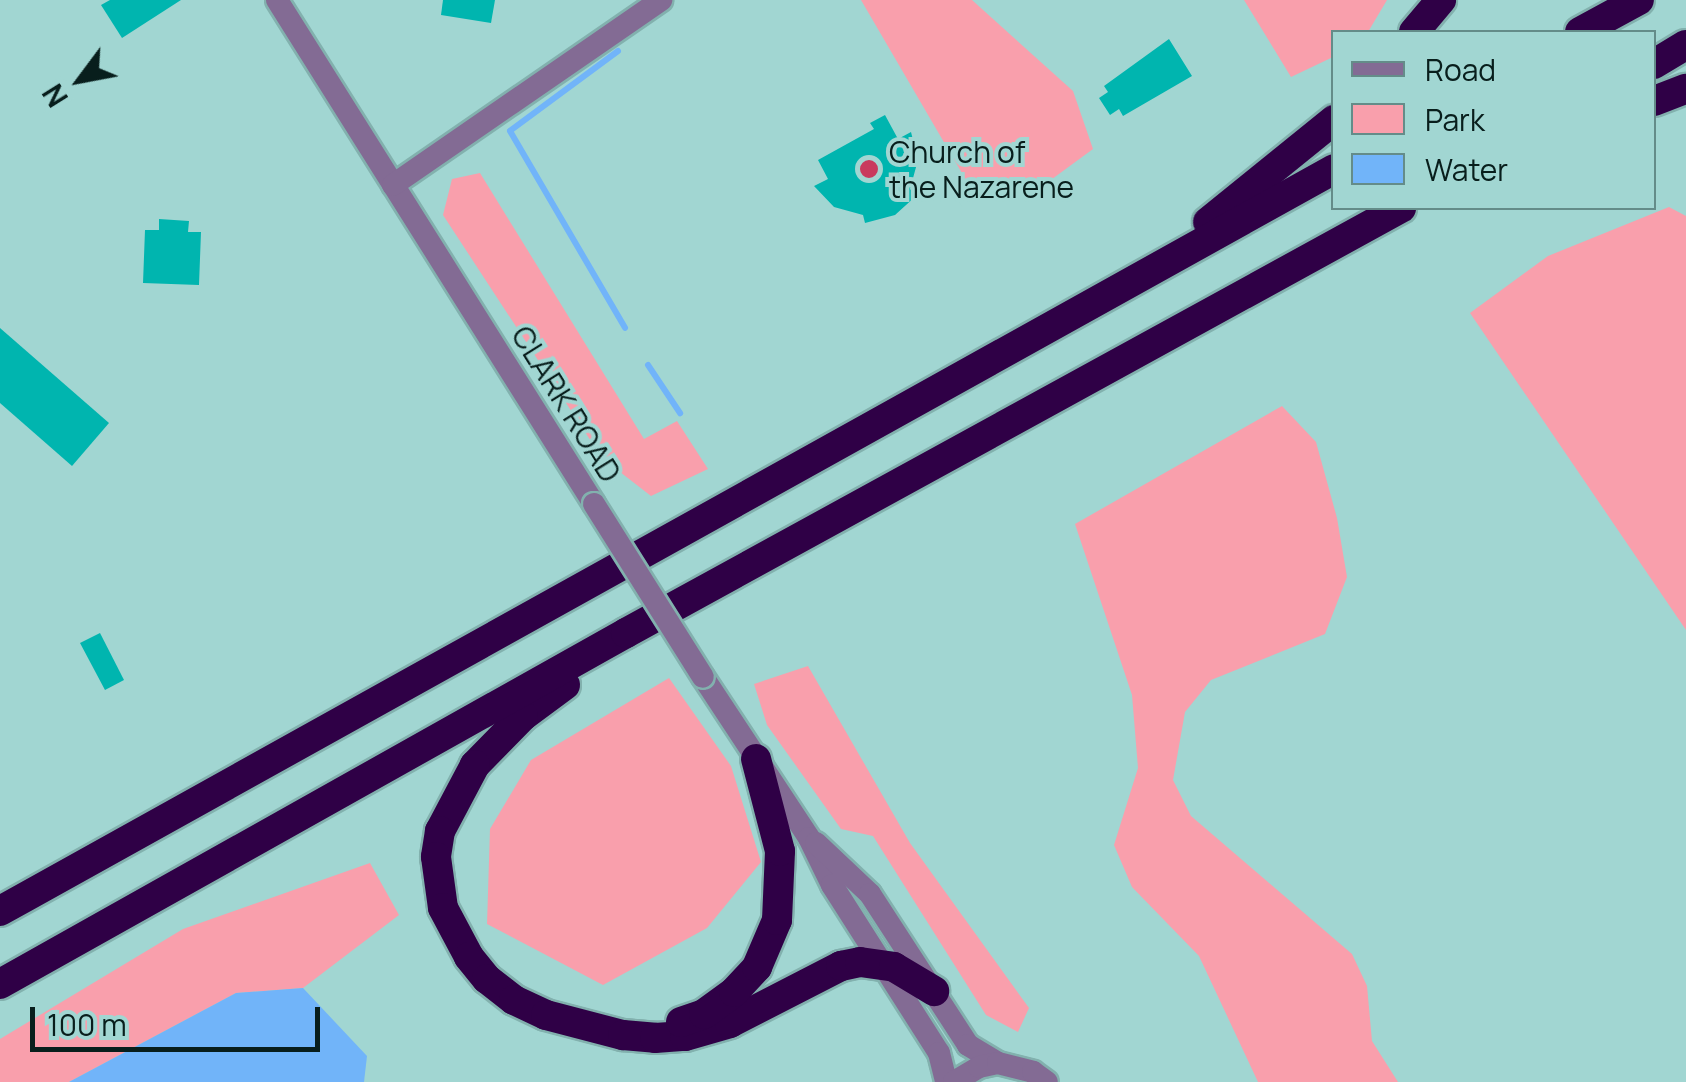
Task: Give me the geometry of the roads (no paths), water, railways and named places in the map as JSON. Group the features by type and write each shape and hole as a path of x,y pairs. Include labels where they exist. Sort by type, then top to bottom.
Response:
{"highway":[{"path":"1416,30 1441,0"},
{"path":"1584,30 1639,0"},
{"path":"1656,63 1686,45"},
{"path":"1656,100 1686,90"},
{"path":"1128,283 1331,122"},
{"path":"0,911 1331,171"},
{"path":"0,984 626,632 1396,210"},
{"path":"626,632 523,716 475,765 448,811 436,857 443,908 487,980 514,1000 546,1015 623,1035 685,1036 758,1012 841,966 882,963 934,991"},
{"path":"623,1035 704,1014 746,980 771,938 782,896 780,851 756,759"}],"street":[{"name":"CLARK ROAD","path":"276,0 703,677 809,838 832,885 939,1053 946,1082"},
{"path":"392,185 661,0"},
{"name":"CLARK ROAD","path":"809,838 870,894 968,1045 998,1063 1034,1072 1047,1082"},
{"path":"954,1082 979,1066 998,1063"}],"water":[{"path":"303,988 367,1056 364,1082 69,1082 236,993"}],"waterway":[{"path":"618,51 510,131 625,328"},
{"path":"648,365 680,413"}],"place":[{"name":"Church of the Nazarene","path":"869,169"}]}
